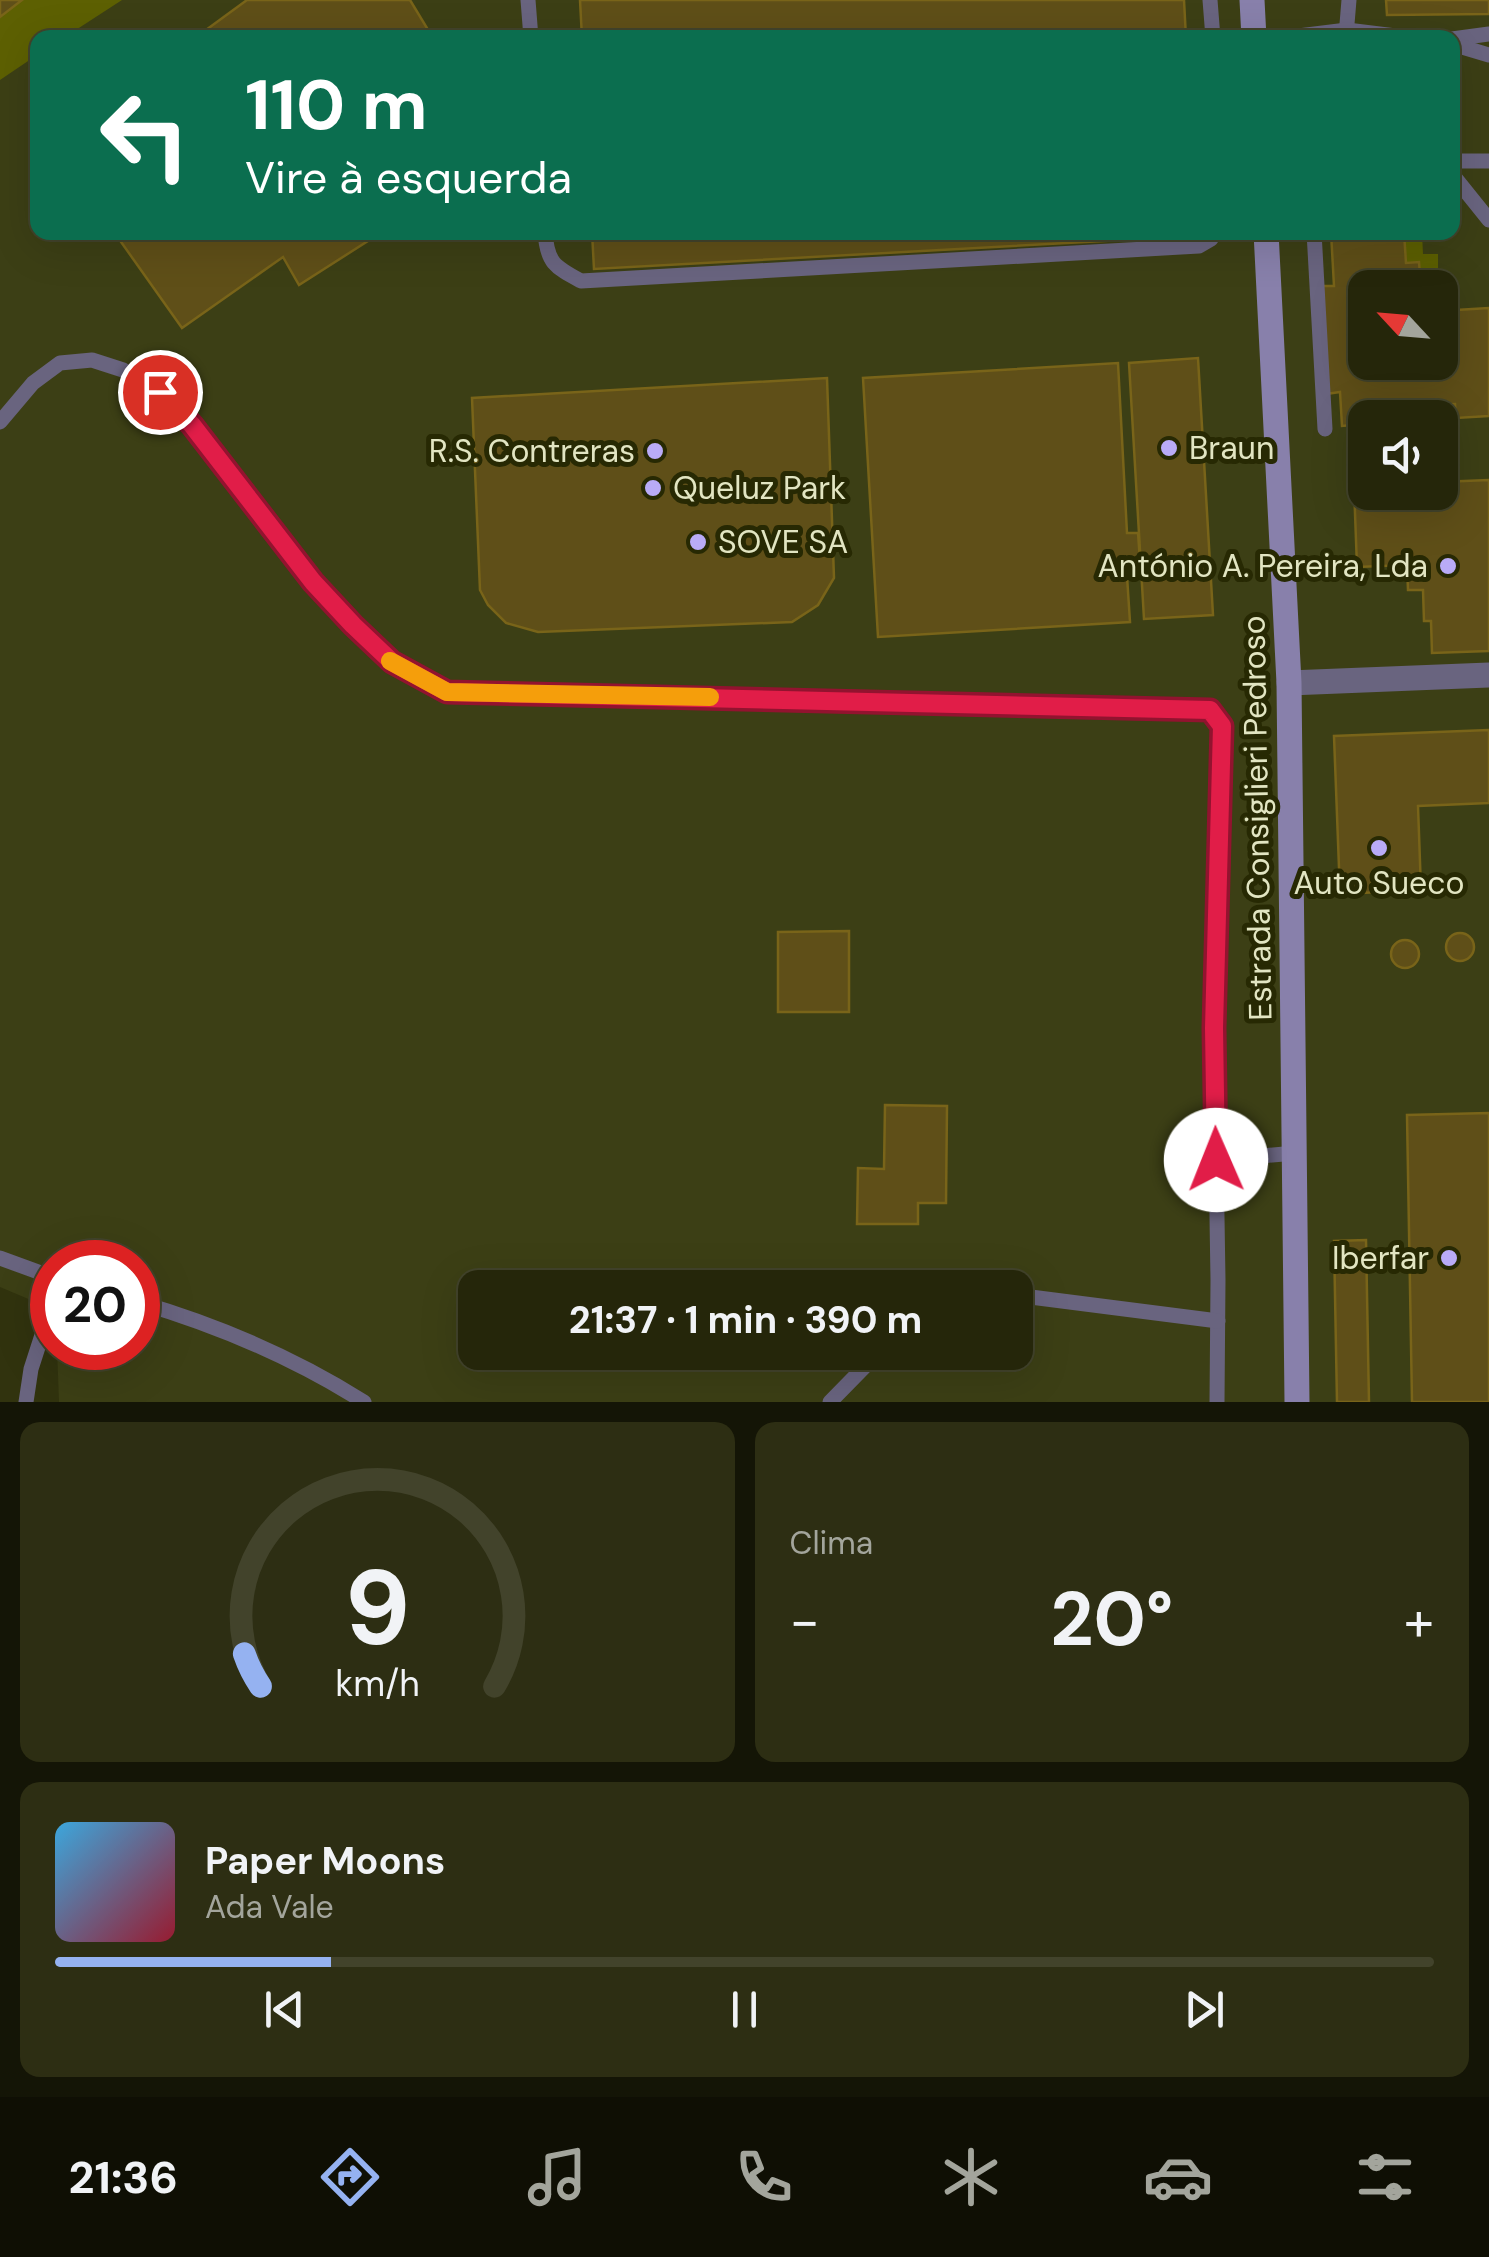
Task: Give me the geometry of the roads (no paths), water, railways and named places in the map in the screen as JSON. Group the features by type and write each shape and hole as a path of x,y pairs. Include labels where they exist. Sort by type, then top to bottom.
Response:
{"main road":[{"path":"1252,0 1254,30"},
{"name":"Estrada Consiglieri Pedroso","path":"1266,240 1289,683 1297,1402"}],"street":[{"path":"1289,683 1489,675"}],"lane":[{"path":"528,0 530,30"},
{"path":"1210,0 1212,30"},
{"path":"1348,0 1348,30"},
{"path":"1460,39 1489,34"},
{"path":"1460,41 1489,43"},
{"path":"1460,44 1489,54"},
{"path":"1460,161 1489,161"},
{"path":"1460,184 1489,220"},
{"path":"545,240 546,252 560,270 581,281 1198,246 1209,240"},
{"path":"1314,240 1325,428"},
{"path":"0,422 32,383 60,363 92,360 123,370 160,392 192,425 313,582 353,625 392,662 447,692 1210,710 1222,726 1214,1028 1217,1402"},
{"path":"1216,1160 1295,1154"},
{"path":"0,1258 30,1269"},
{"path":"1033,1297 1218,1321"},
{"path":"160,1309 270,1350 364,1402"},
{"path":"26,1402 32,1370"},
{"path":"830,1402 861,1370"}],"place":[{"name":"Braun","path":"1169,448"},
{"name":"R.S. Contreras","path":"655,451"},
{"name":"Queluz Park","path":"653,488"},
{"name":"SOVE SA","path":"698,542"},
{"name":"António A. Pereira, Lda","path":"1448,566"},
{"name":"Auto Sueco","path":"1379,848"},
{"name":"Iberfar","path":"1449,1258"}]}
